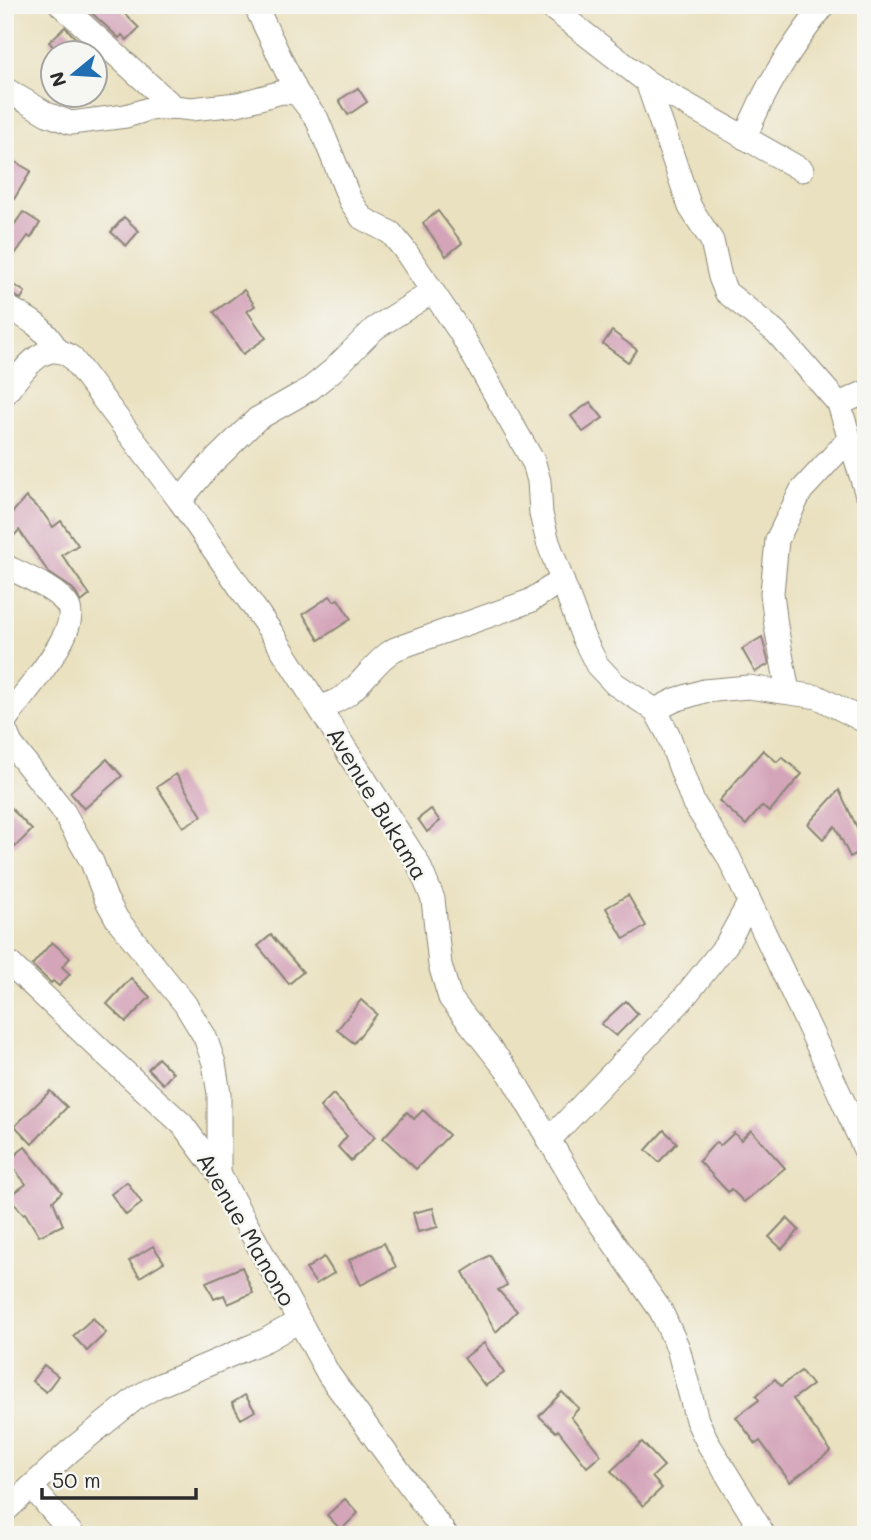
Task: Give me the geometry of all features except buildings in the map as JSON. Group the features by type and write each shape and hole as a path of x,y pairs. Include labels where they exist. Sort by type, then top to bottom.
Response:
{"street":[{"path":"61,5 174,107"},
{"path":"255,5 297,93 317,119 351,200 362,218 391,233 404,249 460,331 534,463 539,481 541,514 583,637 597,665 615,684 655,710 668,734 693,802 728,856 866,1152"},
{"path":"548,5 648,82 802,170"},
{"path":"745,138 757,106 793,43 824,5"},
{"path":"648,82 690,207 712,241 726,292 776,332 839,404 866,492"},
{"path":"5,89 47,114 71,123 99,121 149,109 191,109 237,104 282,92 297,93"},
{"path":"180,500 209,466 257,419 310,389 374,329 432,292"},
{"name":"Avenue Bukama","path":"5,306 38,324 48,333 58,351 66,353 82,369 180,500 271,632 418,863 433,900 440,965 450,998 510,1074 612,1243 661,1311 678,1348 697,1420 709,1445 764,1535"},
{"path":"5,394 38,356 51,350 58,351"},
{"path":"839,404 866,392"},
{"path":"788,692 772,593 777,540 801,491 849,439"},
{"path":"5,566 33,578 68,605 71,617 58,649 5,721"},
{"path":"320,708 352,691 378,662 395,649 530,601 562,580"},
{"path":"655,710 674,700 704,691 748,687 818,697 866,722"},
{"path":"5,730 10,744 62,809 92,862 117,919 185,1004 205,1037 214,1063 219,1094 219,1174"},
{"path":"548,1141 682,1000 726,945 749,903"},
{"name":"Avenue Manono","path":"5,960 182,1124 219,1174 329,1375 446,1535"},
{"path":"5,1511 70,1451 136,1398 155,1387 266,1340 299,1321"},
{"path":"32,1487 73,1535"}]}
